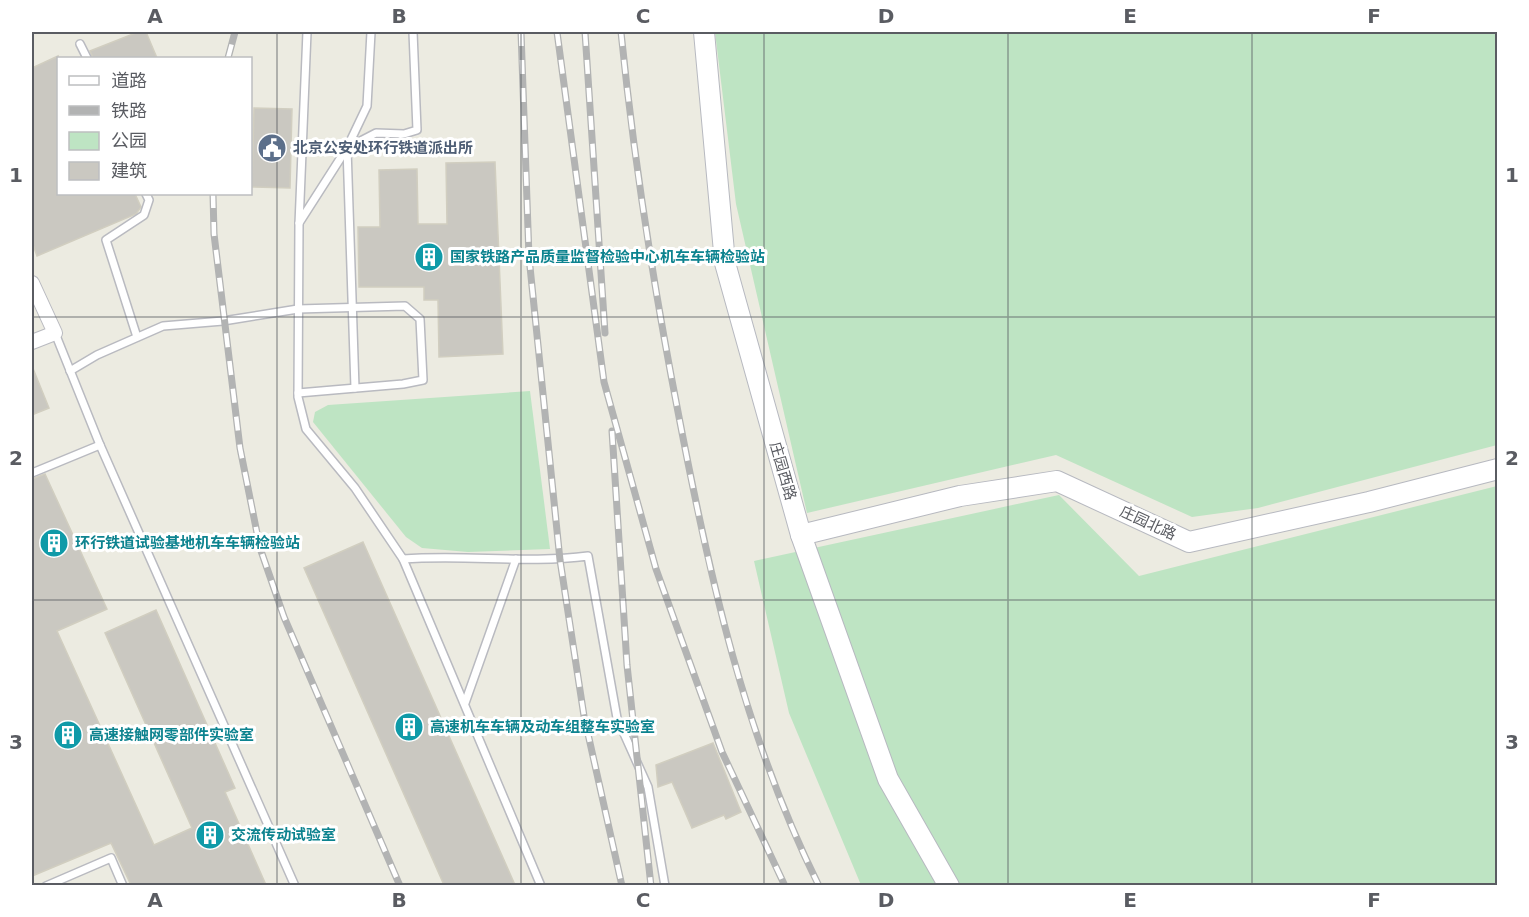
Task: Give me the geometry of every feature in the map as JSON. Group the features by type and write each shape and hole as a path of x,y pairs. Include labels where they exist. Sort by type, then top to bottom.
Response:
{"street":[{"name":"庄园西路","path":"704,32 725,263 801,535 888,779 949,885"},
{"path":"32,283 55,333 32,342"},
{"name":"庄园北路","path":"801,535 960,496 1058,481 1189,542 1369,502 1497,469"}],"lane":[{"path":"307,32 298,309 298,393 306,429 355,488 403,559 541,885"},
{"path":"299,224 347,148 367,106 370,32"},
{"path":"347,148 376,133 404,134 417,130 413,32"},
{"path":"80,44 86,57"},
{"path":"347,148 355,388"},
{"path":"137,337 106,240 144,215 149,200 146,195"},
{"path":"70,371 164,326 298,309 352,307 405,306 420,319 423,380 298,393"},
{"path":"55,333 100,445 295,885"},
{"path":"32,473 100,445"},
{"path":"403,559 435,556 560,560 588,556 616,718 648,787 665,885"},
{"path":"465,704 516,559"},
{"path":"46,885 111,858 123,885"}],"green space":[{"path":"715,32 1497,32 1497,445 1258,508 1192,517 1056,455 807,513 736,204"},
{"path":"530,391 550,549 468,552 422,548 406,537 313,422 315,412 328,405"},
{"path":"1497,486 1497,885 861,885 789,713 754,561 1059,495 1139,576"}],"building":[{"path":"138,32 146,32 157,57 93,57 90,51"},
{"path":"58,56 57,195 135,195 141,207 136,214 37,256 32,242 32,68"},
{"name":"北京公安处环行铁道派出所","path":"254,108 292,109 290,188 252,187"},
{"name":"国家铁路产品质量监督检验中心机车车辆检验站","path":"495,162 503,354 439,357 438,300 424,300 424,287 359,287 358,227 380,227 379,170 417,169 418,224 447,224 446,163"},
{"path":"32,366 49,408 32,415"},
{"path":"45,474 107,609 57,631 154,845 192,828 105,633 156,610 235,788 225,792 266,885 131,885 111,843 32,876 32,479"},
{"name":"高速机车车辆及动车组整车实验室","path":"363,542 515,885 444,885 304,568"},
{"path":"713,743 741,812 726,819 724,815 692,828 672,782 658,787 656,765"}],"railway":[{"path":"228,57 235,32"},
{"path":"521,32 529,257 560,560 584,716 622,886"},
{"path":"557,32 604,382 656,569 722,752 785,886"},
{"path":"585,32 605,333"},
{"path":"621,32 638,177 661,321 717,597 750,715 770,773 819,886"},
{"path":"213,195 214,234 240,448 260,548 284,617 400,886"},
{"path":"612,431 627,665 651,886"}],"place":[{"name":"北京公安处环行铁道派出所","path":"272,148"},
{"name":"国家铁路产品质量监督检验中心机车车辆检验站","path":"429,257"},
{"name":"环行铁道试验基地机车车辆检验站","path":"54,543"},
{"name":"高速机车车辆及动车组整车实验室","path":"409,727"},
{"name":"高速接触网零部件实验室","path":"68,735"},
{"name":"交流传动试验室","path":"210,835"}]}
